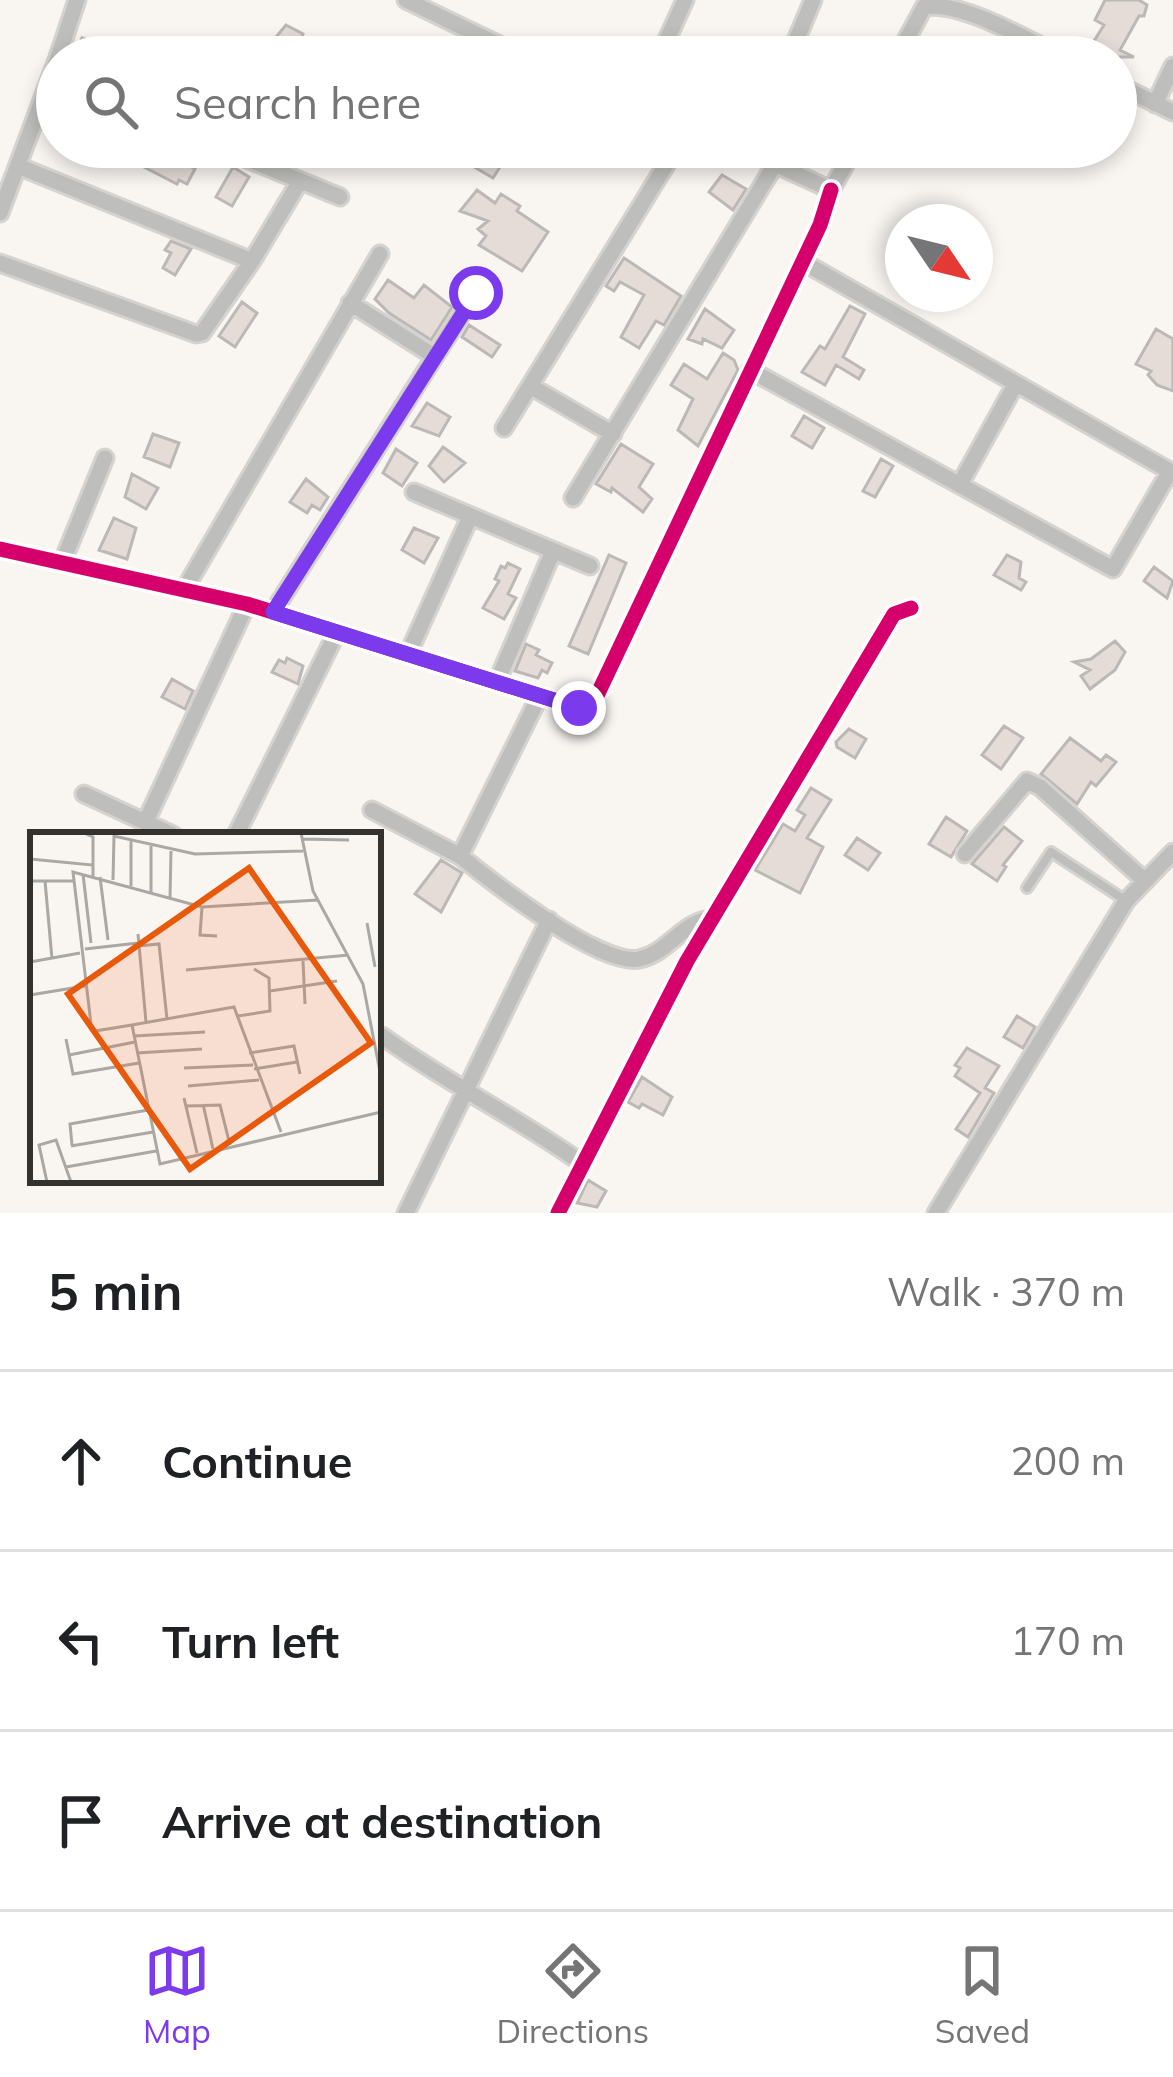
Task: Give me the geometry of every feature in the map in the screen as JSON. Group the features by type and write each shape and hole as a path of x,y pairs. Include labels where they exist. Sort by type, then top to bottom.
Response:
{"street":[{"path":"65,36 77,0"},
{"path":"406,0 481,36"},
{"path":"669,36 685,0"},
{"path":"798,36 813,0"},
{"path":"908,36 924,7 936,1 969,10 1020,36"},
{"path":"1155,104 1173,67"},
{"path":"1137,95 1173,112"},
{"path":"0,213 36,122"},
{"path":"18,166 252,261"},
{"path":"269,168 340,197"},
{"path":"504,428 663,168"},
{"path":"573,498 773,168"},
{"path":"779,168 831,190"},
{"path":"0,549 247,604 579,708 592,706 843,168"},
{"path":"0,263 202,333 300,181"},
{"path":"184,590 380,254"},
{"path":"750,370 1113,568 1172,472 802,262"},
{"path":"273,612 476,293"},
{"path":"350,302 434,356"},
{"path":"960,484 1015,385"},
{"path":"532,387 613,434"},
{"path":"62,563 105,458"},
{"path":"414,491 590,566"},
{"path":"408,654 470,517"},
{"path":"497,682 553,551"},
{"path":"146,821 247,604"},
{"path":"558,1213 712,919 893,614 911,608"},
{"path":"237,832 337,632"},
{"path":"460,856 540,695"},
{"path":"965,854 1027,781 1040,787 1143,879"},
{"path":"84,794 166,832"},
{"path":"372,810 460,856 600,951 630,960 644,958 698,920 712,919"},
{"path":"935,1213 1126,901 1173,852"},
{"path":"406,1213 549,920"},
{"path":"382,1036 583,1164"}],"lane":[{"path":"1027,888 1051,852 1126,901"}],"building":[{"path":"1105,0 1139,0 1147,5 1128,36 1097,36 1104,25 1095,20"},
{"path":"286,25 303,34 302,36 277,36"},
{"path":"146,168 195,169 187,184 179,180 177,184"},
{"path":"232,168 249,177 232,206 216,197"},
{"path":"476,168 499,168 493,178"},
{"path":"722,175 746,189 733,210 709,192"},
{"path":"477,190 495,203 501,194 548,232 522,271 479,245 486,236 478,229 488,221 460,211"},
{"path":"171,241 191,249 175,275 163,268"},
{"path":"624,258 681,296 664,325 656,321 639,348 621,337 644,295 620,282 614,291 606,286"},
{"path":"388,280 414,298 424,285 452,307 431,340 375,299"},
{"path":"242,302 257,313 235,347 219,336"},
{"path":"850,306 865,314 843,357 864,370 859,379 836,365 825,385 802,372 820,346 825,349"},
{"path":"705,309 734,330 722,348 703,339 702,344 688,339"},
{"path":"469,325 500,345 492,357 462,337"},
{"path":"1156,329 1173,339 1173,391 1157,385 1148,375 1151,371 1136,364"},
{"path":"723,353 734,360 738,370 698,446 678,430 693,399 671,385 684,364 707,379"},
{"path":"427,403 450,417 439,436 412,426"},
{"path":"804,416 824,428 812,448 792,436"},
{"path":"153,434 179,443 170,467 144,457"},
{"path":"621,444 653,464 639,487 652,499 643,512 612,488 611,492 596,484"},
{"path":"443,447 465,463 444,482 429,466"},
{"path":"396,449 417,463 402,486 383,473"},
{"path":"881,459 893,466 875,497 863,491"},
{"path":"132,474 158,488 146,509 125,497"},
{"path":"306,479 328,497 320,510 312,505 307,513 290,502"},
{"path":"114,518 136,528 127,559 99,550"},
{"path":"414,528 438,538 424,563 402,550"},
{"path":"609,555 626,563 588,654 569,646"},
{"path":"1007,555 1021,562 1019,578 1026,582 1021,590 994,575"},
{"path":"508,563 520,569 508,594 516,598 504,619 483,608 499,581 495,579 501,566"},
{"path":"1154,567 1173,581 1167,598 1144,581"},
{"path":"1115,641 1125,652 1115,670 1090,689 1081,676 1090,670 1074,662 1091,659"},
{"path":"526,644 552,663 538,678 515,671"},
{"path":"287,658 303,666 298,684 272,672 279,660 285,663"},
{"path":"172,679 193,691 185,709 162,697"},
{"path":"1004,726 1023,738 1001,769 982,755"},
{"path":"849,729 866,739 855,758 837,747 836,742"},
{"path":"1070,738 1101,761 1106,755 1116,762 1096,786 1091,782 1077,804 1041,774"},
{"path":"811,788 831,800 807,838 823,847 800,893 755,870 783,824 795,831 805,815 797,810"},
{"path":"946,817 967,831 951,857 929,844"},
{"path":"1004,827 1022,841 997,881 972,864"},
{"path":"857,838 880,853 868,870 845,855"},
{"path":"441,860 462,873 441,912 415,894"},
{"path":"1017,1016 1035,1027 1023,1048 1004,1037"},
{"path":"967,1048 999,1066 985,1088 994,1093 968,1137 956,1129 980,1093 955,1076 960,1068 955,1065"},
{"path":"642,1077 672,1097 663,1115 628,1102"},
{"path":"588,1180 606,1191 597,1207 577,1203"}],"cycle path":[{"path":"0,549 247,604 579,708 592,706 820,225 831,190"},
{"path":"558,1213 687,961 894,614 911,608"}],"route":[{"path":"476,293 273,612 579,708"}]}
